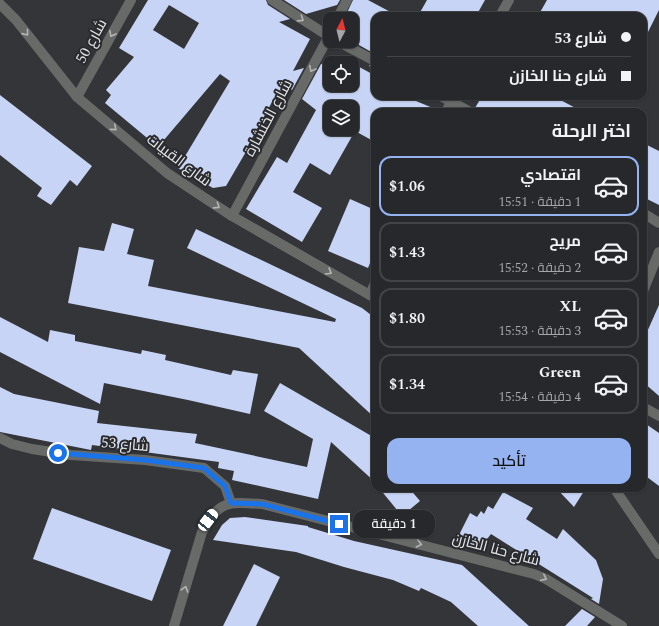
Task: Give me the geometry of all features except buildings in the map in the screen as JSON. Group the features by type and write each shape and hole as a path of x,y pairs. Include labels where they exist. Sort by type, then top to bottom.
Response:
{"street":[{"name":"شارع 50","path":"77,97 131,0"},
{"path":"272,0 323,32"},
{"path":"341,12 347,0"},
{"path":"502,12 509,0"},
{"name":"شارع القبيات","path":"0,4 16,20 77,97 167,173 232,216 371,295"},
{"name":"شارع الخنشارة","path":"232,216 325,48"},
{"path":"351,48 371,59"},
{"path":"455,100 465,108"},
{"path":"647,215 659,222"},
{"path":"647,281 659,252"},
{"path":"647,409 659,416"},
{"name":"شارع 53","path":"0,438 12,444 32,449 71,455 145,460 204,468 225,486 231,503"},
{"path":"617,492 659,554"},
{"path":"174,626 202,532 208,520 216,511 231,503"},
{"name":"شارع حنا الخازن","path":"231,503 262,504 534,574 546,579 622,626"}],"route":[{"path":"58,453 145,460 204,468 225,486 231,503 262,504 339,524"}]}
